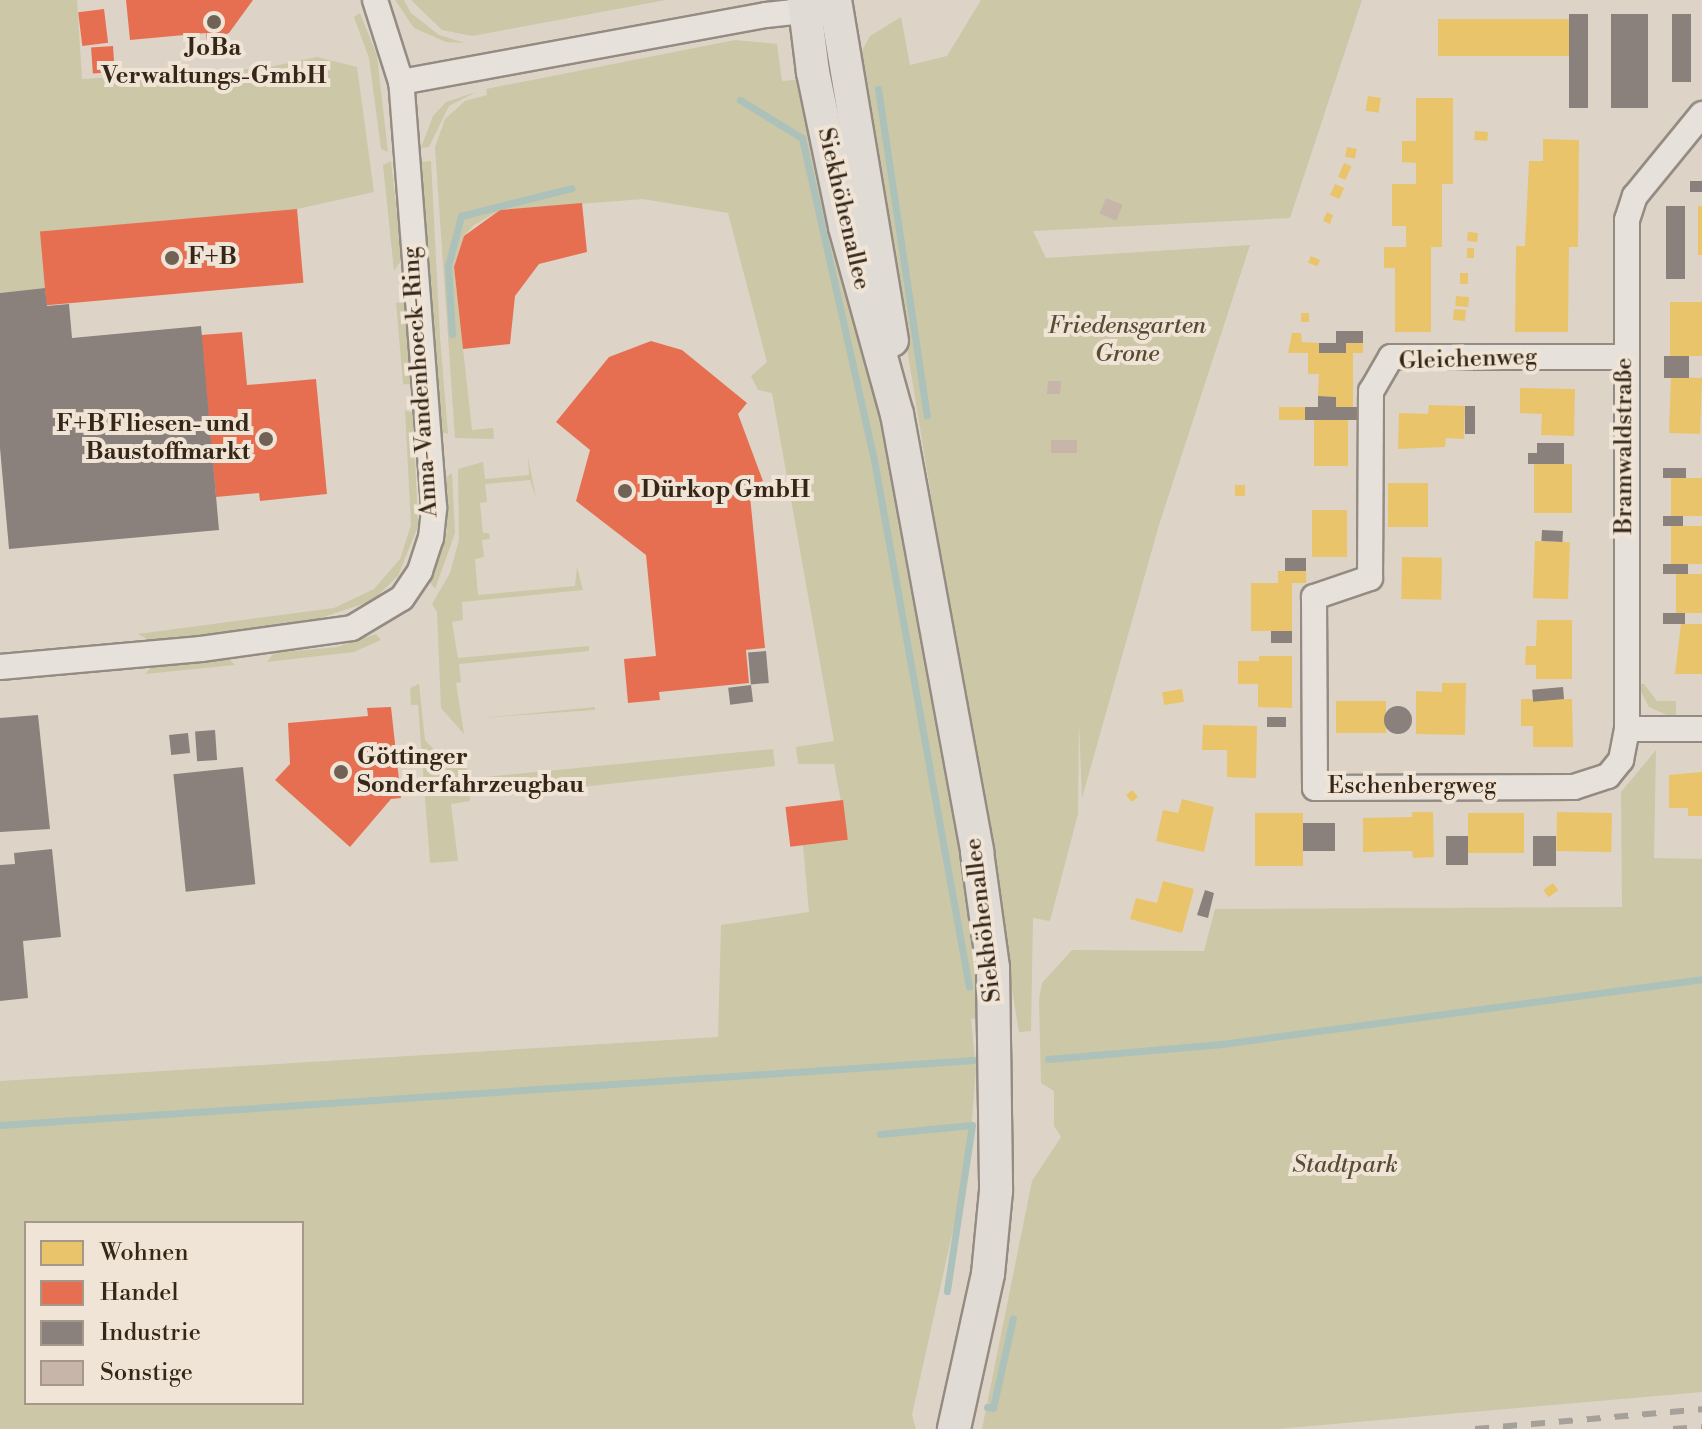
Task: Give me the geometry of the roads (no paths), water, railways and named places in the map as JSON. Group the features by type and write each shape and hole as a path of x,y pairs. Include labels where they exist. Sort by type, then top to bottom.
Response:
{"main road":[{"name":"Siekhöhenallee","path":"820,5 845,227 897,414 977,852 997,1039 996,1191 988,1274 954,1429"}],"street":[{"name":"Anna-Vandenhoeck-Ring","path":"0,667 352,628 402,598 428,549 434,507 400,74 375,0"},
{"path":"400,74 724,3 753,0"},
{"path":"400,74 820,5"},
{"name":"Bramwaldstraße","path":"1627,729 1625,357 1628,211 1702,114"},
{"name":"Gleichenweg","path":"1370,578 1371,391 1391,357 1625,357"},
{"name":"Eschenbergweg","path":"1370,578 1314,597 1315,788 1585,785 1616,769 1627,729"},
{"path":"1627,729 1702,729"}],"waterway":[{"path":"878,89 927,415"},
{"path":"740,100 802,138 874,460 969,987"},
{"path":"452,334 448,266 461,216 572,188"},
{"path":"1048,1059 1222,1044 1702,979"},
{"path":"0,1125 974,1060"},
{"path":"880,1134 972,1125 947,1291"},
{"path":"987,1407 993,1408 1013,1318"}],"railway":[{"path":"1475,1429 1702,1409"},
{"path":"1673,1429 1702,1427"}],"place":[{"name":"JoBa Verwaltungs-GmbH","path":"214,22"},
{"name":"F+B","path":"172,258"},
{"name":"F+B Fliesen- und Baustoffmarkt","path":"266,439"},
{"name":"Dürkop GmbH","path":"625,491"},
{"name":"Göttinger Sonderfahrzeugbau","path":"341,772"}],"park label":[{"name":"Friedensgarten Grone","path":"1127,341"},
{"name":"Stadtpark","path":"1345,1166"}]}
